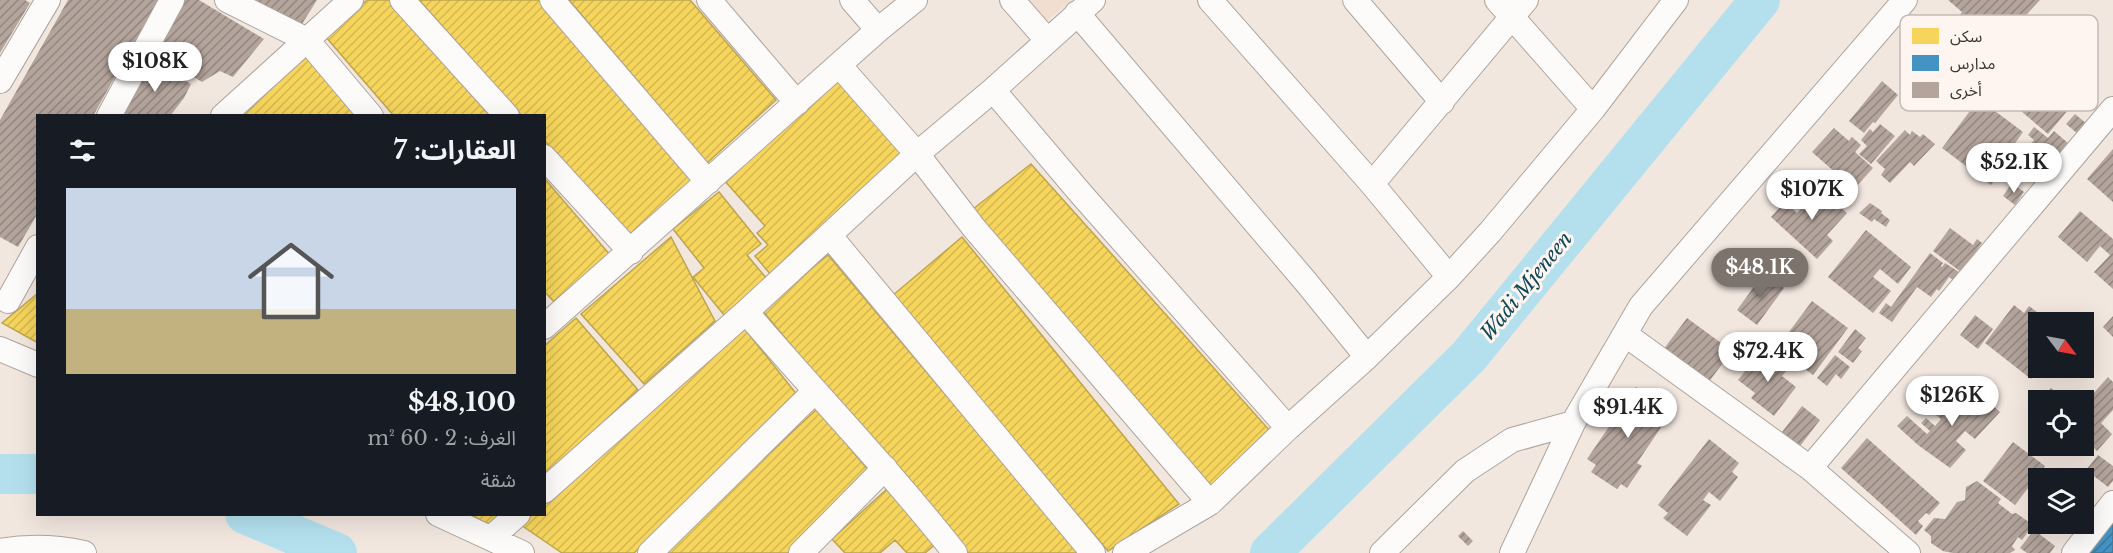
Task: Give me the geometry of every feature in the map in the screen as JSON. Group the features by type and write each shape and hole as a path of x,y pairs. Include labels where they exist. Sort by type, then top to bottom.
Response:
{"street":[{"path":"2,74 48,0"},
{"path":"110,114 172,0"},
{"path":"227,0 307,40 369,114"},
{"path":"225,114 351,0"},
{"path":"402,0 505,114"},
{"path":"552,0 708,182"},
{"path":"709,0 797,103"},
{"path":"852,0 878,30"},
{"path":"546,324 631,252 878,30 915,0"},
{"path":"1012,0 1047,40"},
{"path":"1210,0 1372,184 1449,277"},
{"path":"1355,0 1442,102"},
{"path":"1125,553 1210,503 1449,277 1490,232 1593,109 1676,0"},
{"path":"1512,553 1573,423 1641,306 1905,0"},
{"path":"1372,184 1442,102 1512,6 1593,109"},
{"path":"546,489 746,312 917,154 993,90 1085,7 1367,357"},
{"path":"839,65 917,154 974,228 1210,503"},
{"path":"993,90 1082,195 1288,428"},
{"path":"1810,468 2113,109"},
{"path":"546,159 631,252"},
{"path":"830,236 1093,553"},
{"path":"4,304 36,250"},
{"path":"4,304 36,277"},
{"path":"746,312 814,392 885,468 946,549"},
{"path":"1626,335 1810,468 1908,553"},
{"path":"0,349 36,364"},
{"path":"650,553 814,392"},
{"path":"1382,553 1465,471 1512,441 1573,423"},
{"path":"801,553 885,468"},
{"path":"2074,553 2113,503"},
{"path":"442,516 522,553"},
{"path":"491,538 516,516"},
{"path":"12,550 67,549 84,553"}],"shaded area":[{"path":"1021,0 1071,0 1042,25"}],"building: سكن":[{"path":"367,0 390,0 488,114 392,114 325,36"},
{"path":"419,0 541,0 696,181 631,237 546,142 546,114 520,114"},
{"path":"569,0 690,0 776,100 707,163"},
{"path":"308,56 357,114 243,114 240,110"},
{"path":"837,78 905,157 771,275 755,256 768,245 757,233 765,226 723,179"},
{"path":"1031,164 1272,433 1209,489 973,209"},
{"path":"546,180 611,256 556,304 546,293"},
{"path":"719,192 761,244 747,255 767,279 724,315 693,277 704,268 673,229"},
{"path":"671,237 715,321 644,384 581,314"},
{"path":"962,237 1179,504 1108,551 892,296"},
{"path":"828,255 1079,553 963,553 762,310"},
{"path":"36,295 36,342 2,323"},
{"path":"576,318 638,390 546,475 546,344"},
{"path":"744,328 798,396 634,553 562,553 521,525 531,516 546,516 546,503"},
{"path":"817,409 869,471 788,553 662,553"},
{"path":"888,488 937,543 925,553 907,553 895,540 880,553 845,553 832,539"},
{"path":"474,516 502,516 490,527"}],"building: مدارس":[{"path":"2113,519 2113,553 2084,553"}],"building: أخرى":[{"path":"0,0 25,0 30,3 0,53"},
{"path":"68,0 158,0 94,114 36,114 36,216 18,247 0,237 0,120"},
{"path":"185,0 199,0 264,39 233,77 220,71 202,82 153,52"},
{"path":"252,0 317,0 302,24"},
{"path":"1948,0 2040,0 2026,15 1960,15 1962,12"},
{"path":"148,59 191,84 172,114 117,114"},
{"path":"1882,81 1898,95 1864,133 1849,121"},
{"path":"1970,111 1995,111 2023,132 2011,149 2015,152 1991,185 1942,148"},
{"path":"2021,111 2067,111 2048,134"},
{"path":"2075,114 2087,124 2078,134 2066,124"},
{"path":"1880,124 1895,136 1871,164 1859,154 1867,146 1861,140 1870,129 1873,132"},
{"path":"2034,127 2048,138 2054,131 2068,143 2050,164 2038,153 2015,181 2005,174 2034,140 2028,135"},
{"path":"1834,128 1849,141 1852,137 1861,145 1855,152 1873,168 1854,189 1812,152"},
{"path":"1905,130 1910,135 1912,131 1920,137 1923,134 1935,144 1914,166 1910,162 1890,183 1881,175 1885,169 1876,161"},
{"path":"2113,149 2113,202 2087,179"},
{"path":"1813,182 1847,213 1827,235 1833,241 1817,259 1771,217 1785,202 1797,213 1812,197 1805,191"},
{"path":"2012,183 2024,192 2015,205 2003,196"},
{"path":"1870,203 1890,220 1886,227 1874,219 1872,222 1859,213"},
{"path":"2080,211 2113,239 2113,289 2094,272 2110,255 2100,246 2087,262 2058,237"},
{"path":"1950,228 1973,245 1977,239 1982,243 1961,272 1933,251"},
{"path":"1866,230 1911,267 1898,284 1880,269 1873,277 1891,291 1873,313 1828,277"},
{"path":"1930,253 1943,263 1942,267 1945,263 1959,272 1953,280 1949,277 1939,291 1937,289 1931,297 1917,287 1892,322 1879,313 1886,303 1891,307"},
{"path":"1764,273 1784,288 1757,325 1737,310"},
{"path":"1812,301 1848,328 1813,375 1777,348"},
{"path":"2014,305 2024,313 2029,306 2037,312 2028,312 2028,377 1985,343"},
{"path":"1975,315 1993,329 1978,349 1960,335"},
{"path":"2113,316 2113,337 2103,327"},
{"path":"1687,318 1732,351 1705,387 1660,354"},
{"path":"1855,329 1866,338 1858,348 1862,351 1853,363 1838,352"},
{"path":"1762,350 1788,369 1782,376 1796,387 1774,416 1751,398 1755,393 1738,380"},
{"path":"1835,355 1850,367 1841,379 1836,374 1827,386 1817,378"},
{"path":"2108,377 2113,382 2113,410 2101,423 2112,434 2097,451 2094,448 2094,393"},
{"path":"1971,386 2000,412 1975,439 1965,431 1956,441 1966,450 1950,468 1918,445 1897,426 1907,416 1927,434 1930,431 1921,423 1926,418 1935,426 1941,419 1932,412 1938,405 1947,413"},
{"path":"1636,387 1672,411 1637,463 1642,466 1627,488 1621,484 1617,489 1591,472 1596,465 1587,459"},
{"path":"1802,406 1820,420 1797,450 1779,436"},
{"path":"1867,438 1940,503 1929,515 1926,513 1918,521 1923,526 1916,535 1841,468"},
{"path":"1709,439 1739,463 1732,472 1738,477 1720,501 1709,492 1703,500 1711,505 1687,536 1663,518 1668,513 1658,505"},
{"path":"2013,442 2028,453 2028,456 2032,456 2045,466 2043,468 2028,468 2028,488 2015,505 1983,481"},
{"path":"2098,455 2113,466 2113,481 2108,487 2094,476 2094,468 2088,468"},
{"path":"1977,481 2001,499 1998,503 2012,514 2016,513 2028,521 2028,532 2022,540 2018,537 2012,546 2015,550 2010,553 1953,553 1943,551 1931,543 1931,536 1924,530 1934,518 1945,519 1957,502 1965,500 1966,487"},
{"path":"1463,531 1473,541 1468,546 1458,536"},
{"path":"2031,534 2039,534 2055,546 2050,553 2027,553 2020,548"}],"waterway":[{"name":"Wadi Mjeneen","path":"1270,553 1469,356 1760,0"},
{"name":"Wadi Mjeneen","path":"0,474 36,474"},
{"name":"Wadi Mjeneen","path":"250,516 337,553"}]}
